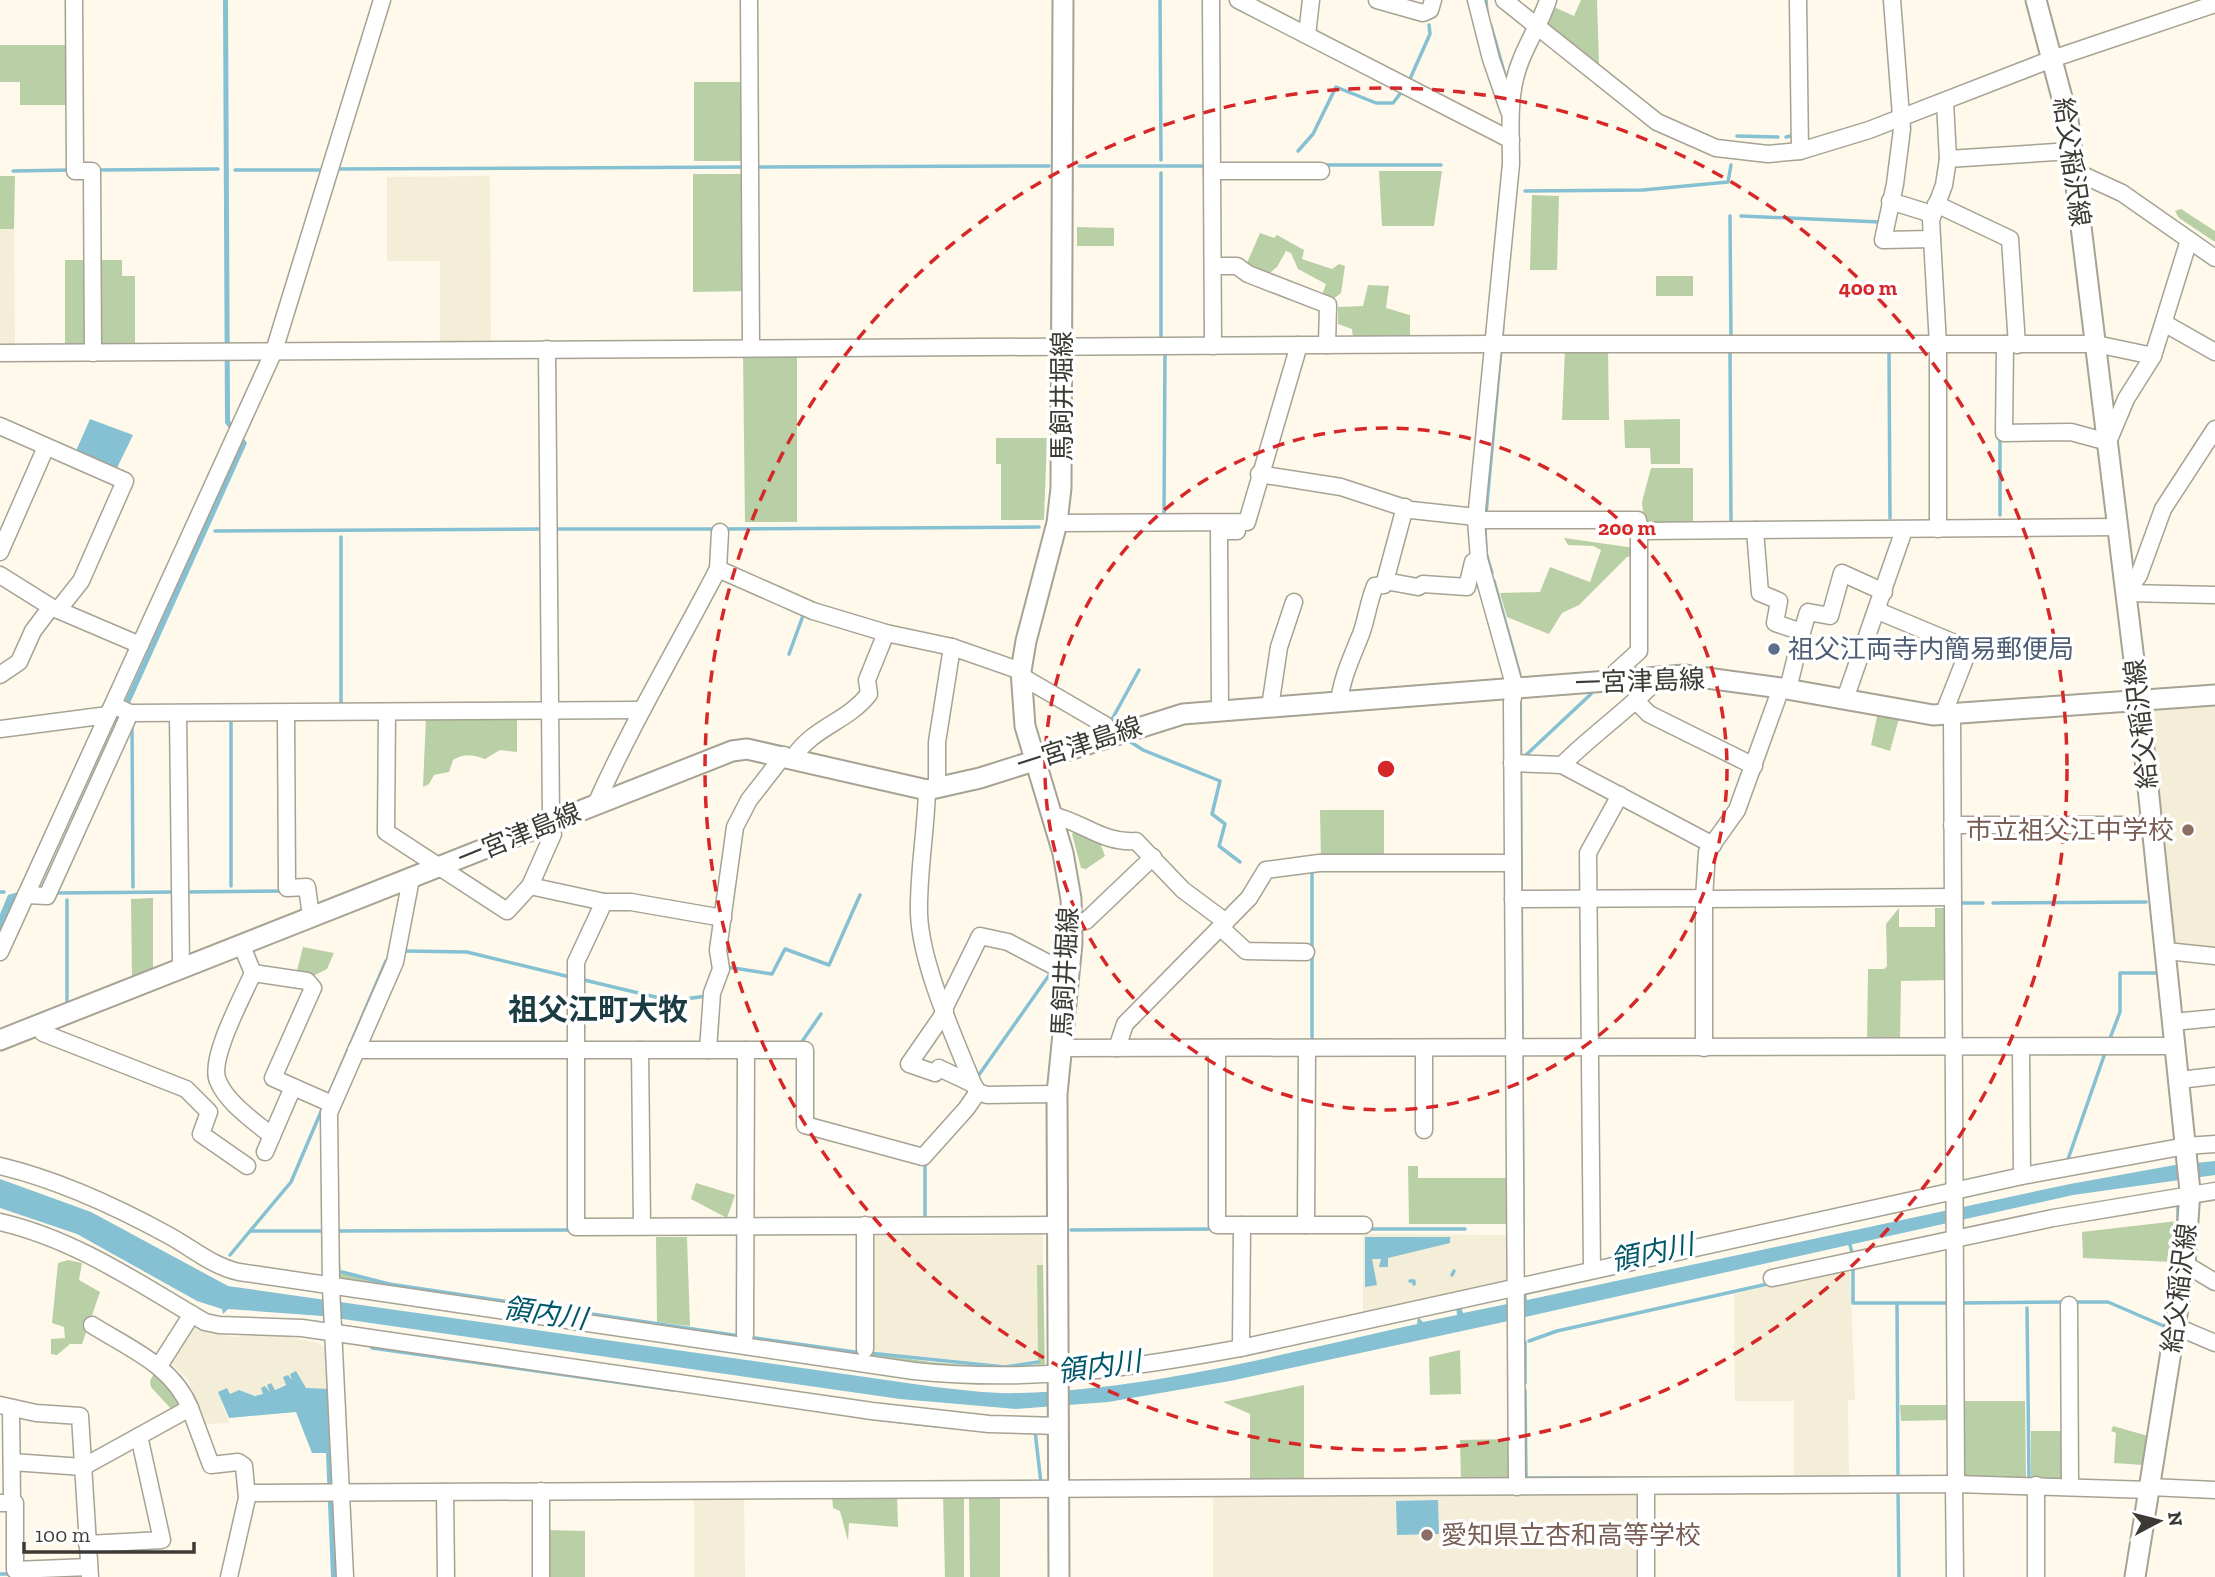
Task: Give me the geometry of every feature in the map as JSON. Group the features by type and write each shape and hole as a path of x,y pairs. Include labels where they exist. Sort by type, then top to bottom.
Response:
{"main road":[{"name":"馬飼井堀線","path":"1059,1577 1057,1094 1069,974 1071,922 1063,853 1025,726 1021,674 1026,641 1057,523 1061,488 1063,0"},
{"name":"給父稲沢線","path":"2036,0 2062,91 2073,161 2139,701 2190,1192 2185,1264 2135,1577"},
{"name":"一宮津島線","path":"0,1040 732,751 747,749 788,756 932,789 1183,714 1652,677 1702,676 1948,715 2215,695"}],"street":[{"path":"74,0 75,171 92,171 93,353"},
{"path":"0,952 119,710 140,645 274,351 382,0"},
{"path":"749,0 751,348"},
{"path":"1211,0 1213,346"},
{"path":"1238,0 1511,140"},
{"path":"1307,36 1311,0"},
{"path":"1377,0 1423,13 1430,10 1433,0"},
{"path":"1476,0 1491,58 1510,113"},
{"path":"1504,0 1657,122 1686,137 1740,152 1800,151 1901,118 2052,59 2206,4"},
{"path":"1517,1487 1515,1288 1520,1049 1519,899 1513,863 1518,763 1515,688 1479,559 1476,518 1511,140 1510,113 1520,61 1539,27 1548,0"},
{"path":"1798,0 1800,151"},
{"path":"1892,0 1901,118 1895,184 1882,240 1932,239"},
{"path":"1938,529 1938,345 1932,239 1934,209 1944,185 1948,159 1945,102"},
{"path":"1948,159 2073,161 2215,258"},
{"path":"1212,171 1321,171"},
{"path":"1890,201 1934,209 2010,239 2011,344 2004,433 2071,432 2108,442 2126,399 2153,355 2189,240"},
{"path":"1213,266 1237,266 1248,274 1328,305 1327,345"},
{"path":"2164,323 2215,352"},
{"path":"0,354 1062,346 2096,344 2153,355"},
{"path":"1220,711 1219,531 1245,530 1298,345"},
{"path":"387,712 386,832 507,911 530,887 553,834 549,822 547,349"},
{"path":"0,426 125,481 81,581 33,631 19,662 0,675"},
{"path":"2126,593 2139,575 2163,509 2215,429"},
{"path":"0,552 46,447"},
{"path":"1259,474 1341,487 1405,507 1476,518 1638,520 1639,651 1616,672 1617,680"},
{"path":"1339,702 1342,680 1362,630 1365,611 1375,586 1384,585 1405,507"},
{"path":"1057,523 1247,522"},
{"path":"1639,531 2118,527"},
{"path":"1755,530 1760,593 1779,601 1774,621 1802,632"},
{"path":"1845,699 1878,611 1904,530"},
{"path":"596,804 641,710 650,700 718,569 720,532"},
{"path":"1385,581 1419,587 1423,584 1467,587 1473,562 1479,559"},
{"path":"718,569 813,611 886,633 952,647 1021,674 1105,725 1105,736"},
{"path":"1704,1048 1703,873 1707,852 1737,810 1784,688 1808,612 1830,616 1842,573 1884,592"},
{"path":"0,575 55,608 140,645"},
{"path":"2126,593 2215,595"},
{"path":"1270,707 1279,647 1294,602"},
{"path":"1878,611 1969,649 1948,715 1952,825 1955,1577"},
{"path":"708,1050 712,993 721,969 718,950 735,827 749,800 788,756 821,728 857,710 869,694 867,680 886,633"},
{"path":"356,1051 806,1050 806,1125 923,1157 966,1110 975,1088 944,1010 921,935 919,913 937,742 952,647"},
{"path":"1562,765 1591,736 1636,701 1653,684 1652,677"},
{"path":"1636,701 1649,714 1754,766"},
{"path":"0,729 119,710 286,713 641,710"},
{"path":"178,713 181,967"},
{"path":"286,713 287,888 307,887 311,917"},
{"path":"1518,763 1562,765 1713,845"},
{"path":"1592,1270 1588,853 1620,794"},
{"path":"1051,815 1066,818 1117,843 1136,841 1183,890 1223,925 1246,951 1306,952"},
{"path":"1952,825 2152,825"},
{"path":"1071,922 1086,920 1153,857"},
{"path":"1117,1048 1125,1024 1170,974 1249,898 1266,870 1319,863 1513,863"},
{"path":"345,1577 335,1492 329,1113 395,962 410,884 408,880"},
{"path":"530,887 604,902 631,902 723,918"},
{"path":"1519,899 1952,897"},
{"path":"604,902 576,962 576,1227 1056,1225"},
{"path":"1057,1094 986,1095 939,1068 936,1073 909,1064 944,1010 980,936 1008,942 1069,974"},
{"path":"241,944 253,973 215,1064 218,1082 245,1115 272,1136"},
{"path":"2166,951 2215,956"},
{"path":"253,973 307,981 313,988 273,1078 332,1104"},
{"path":"2173,1022 2215,1018"},
{"path":"38,1024 43,1033 186,1089 209,1112 201,1134 247,1166"},
{"path":"1061,1048 2176,1046"},
{"path":"1217,1048 1217,1225 1364,1225"},
{"path":"1306,1224 1307,1048"},
{"path":"1423,1048 1424,1130"},
{"path":"2021,1048 2022,1176"},
{"path":"640,1050 642,1226"},
{"path":"745,1335 747,1050"},
{"path":"2179,1080 2215,1076"},
{"path":"265,1152 293,1087"},
{"path":"0,1166 79,1192 169,1236 223,1268 331,1286 976,1378 1123,1369 1241,1348 2022,1176 2215,1144"},
{"path":"1772,1278 1955,1237 2190,1192 2215,1191"},
{"path":"0,1222 40,1233 104,1263 192,1314 219,1325 302,1328 872,1411 989,1424 1058,1426"},
{"path":"864,1225 865,1349"},
{"path":"1241,1348 1242,1225"},
{"path":"2185,1264 2215,1282"},
{"path":"2069,1305 2070,1486"},
{"path":"159,1366 192,1314"},
{"path":"92,1325 159,1366 181,1386 211,1465 238,1462 244,1466 247,1493 229,1577"},
{"path":"2175,1326 2215,1343"},
{"path":"6,1406 80,1416 90,1572 14,1573 15,1503 6,1503 12,1462 6,1406"},
{"path":"12,1462 83,1467 190,1408"},
{"path":"87,1544 162,1540 139,1436"},
{"path":"247,1493 1955,1484 2215,1490"},
{"path":"2036,1485 2036,1577"},
{"path":"1646,1487 1646,1577"},
{"path":"541,1491 541,1577"},
{"path":"445,1492 446,1577"}],"shaded area":[{"path":"490,176 491,344 440,344 440,261 387,261 387,177"},
{"path":"0,229 14,229 15,348 0,348"},
{"name":"市立祖父江中学校","path":"2215,704 2215,951 2174,944 2150,716 2155,708"},
{"path":"1363,1234 1510,1235 1510,1281 1363,1312"},
{"path":"1043,1235 1043,1265 1037,1265 1038,1359 1005,1365 868,1351 868,1236"},
{"path":"1850,1267 1855,1400 1848,1400 1849,1480 1794,1481 1794,1401 1735,1401 1734,1294"},
{"path":"193,1325 232,1337 273,1334 316,1342 331,1350 331,1389 309,1389 292,1380 274,1390 271,1383 269,1393 265,1386 264,1394 257,1396 239,1390 230,1394 227,1389 218,1392 229,1423 204,1424 188,1379 168,1361"},
{"name":"愛知県立杏和高等学校","path":"1640,1491 1642,1577 1213,1577 1213,1492"},
{"path":"694,1494 744,1494 745,1577 694,1577"}],"green space":[{"path":"1581,0 1597,0 1599,64 1548,24 1554,7 1574,16"},
{"path":"0,45 71,45 71,105 20,105 20,82 0,82"},
{"path":"694,82 747,82 747,161 694,161"},
{"path":"1379,171 1442,171 1434,226 1382,226"},
{"path":"693,174 748,174 749,291 693,292"},
{"path":"0,176 15,176 14,229 0,229"},
{"path":"1532,195 1559,196 1557,270 1530,270"},
{"path":"2181,209 2215,231 2215,242 2179,218 2175,211"},
{"path":"1077,227 1114,228 1114,246 1077,246"},
{"path":"1260,233 1274,238 1277,235 1304,250 1302,259 1332,269 1339,264 1345,266 1341,293 1332,300 1322,295 1326,284 1298,269 1291,253 1286,251 1277,267 1265,277 1247,269"},
{"path":"65,260 90,260 91,345 65,348"},
{"path":"95,260 122,260 122,276 135,276 135,347 98,347"},
{"path":"1656,276 1693,276 1693,296 1656,296"},
{"path":"1368,285 1389,286 1386,308 1410,315 1410,341 1353,338 1352,329 1338,324 1338,307 1363,306"},
{"path":"1565,349 1608,349 1609,420 1562,420"},
{"path":"743,352 797,352 797,522 745,522"},
{"path":"1680,419 1680,464 1651,464 1650,448 1625,448 1624,420"},
{"path":"996,438 1047,438 1044,520 1001,520 1001,464 996,464"},
{"path":"1651,468 1693,468 1693,523 1644,523 1642,502"},
{"path":"1564,538 1635,548 1636,555 1627,557 1579,605 1562,613 1549,634 1507,617 1500,593 1540,592 1550,567 1590,582 1601,550 1593,546 1568,545"},
{"path":"1878,712 1900,715 1890,751 1871,745"},
{"path":"426,717 514,717 517,719 517,752 500,750 485,759 461,756 453,760 449,772 434,775 429,784 423,787"},
{"path":"1320,810 1384,810 1384,861 1321,861"},
{"path":"1079,827 1099,840 1105,856 1086,869 1081,868 1072,834"},
{"path":"153,898 153,972 132,980 131,899"},
{"path":"1899,908 1899,927 1935,927 1935,908 1950,908 1950,980 1901,981 1900,1044 1867,1044 1868,969 1884,969 1887,966 1886,924"},
{"path":"303,947 334,953 327,969 313,976 296,974"},
{"path":"1408,1166 1418,1166 1418,1178 1509,1178 1509,1224 1409,1224"},
{"path":"696,1183 735,1195 727,1218 691,1199"},
{"path":"2177,1221 2173,1262 2083,1258 2082,1232"},
{"path":"656,1237 687,1237 690,1326 657,1322"},
{"path":"338,1246 341,1272 389,1285 931,1362 1006,1368 1038,1364 1037,1265 1043,1265 1045,1371 977,1373 336,1279"},
{"path":"68,1260 82,1263 79,1280 100,1292 82,1344 70,1344 57,1355 51,1354 51,1339 65,1338 64,1327 52,1323 58,1263"},
{"path":"1460,1350 1461,1394 1430,1395 1429,1357"},
{"path":"154,1373 160,1374 183,1404 173,1411 151,1387 150,1381"},
{"path":"1304,1385 1304,1483 1250,1484 1250,1414 1223,1402"},
{"path":"1960,1401 2025,1401 2026,1480 1960,1480"},
{"path":"1900,1405 1950,1405 1950,1420 1901,1421"},
{"path":"2113,1426 2148,1436 2143,1465 2114,1463 2116,1433 2111,1431"},
{"path":"2031,1431 2067,1431 2066,1481 2031,1479"},
{"path":"1512,1439 1510,1482 1461,1483 1460,1440"},
{"path":"897,1493 898,1527 849,1523 848,1541 840,1511 833,1508 832,1494"},
{"path":"964,1493 964,1577 945,1577 943,1494"},
{"path":"969,1493 1000,1493 1000,1577 970,1577"},
{"path":"545,1530 585,1531 585,1577 545,1577"}],"water":[{"path":"223,0 228,0 230,421 247,443 46,890 35,893 42,885 241,444 225,423"},
{"path":"90,419 133,435 116,470 76,451"},
{"path":"1518,701 1522,701 1525,1279 1521,1279"},
{"path":"18,892 0,930 0,914 8,895"},
{"path":"2215,1161 2215,1175 2073,1195 1525,1317 1525,1328 1513,1320 1230,1381 1108,1402 1016,1409 900,1399 322,1316 228,1309 223,1314 222,1309 197,1301 77,1234 0,1208 0,1179 91,1212 228,1286 935,1387 1019,1393 1120,1385 1219,1368 1417,1324 1418,1317 1423,1322 1457,1315 1456,1305 1460,1304 1463,1313 1522,1301 1522,1289 1526,1290 1527,1300 2070,1184 2175,1165"},
{"path":"1365,1237 1450,1237 1450,1243 1388,1258 1388,1267 1379,1267 1381,1259 1372,1259 1377,1285 1365,1287"},
{"path":"296,1371 306,1388 331,1389 338,1577 331,1577 326,1453 312,1453 296,1412 229,1418 218,1392 227,1388 230,1394 239,1390 255,1396 263,1394 261,1388 265,1386 270,1392 267,1385 271,1383 275,1390 286,1385 283,1377 288,1375 292,1380 290,1374"},
{"path":"1438,1500 1439,1534 1397,1535 1396,1501"}],"waterway":[{"path":"1160,0 1161,160"},
{"path":"1486,0 1487,12"},
{"path":"1409,81 1430,34 1429,25"},
{"path":"1491,26 1506,79"},
{"path":"1298,151 1313,134 1336,87 1376,103 1393,103 1403,90"},
{"path":"1786,137 1795,135"},
{"path":"1737,136 1778,137"},
{"path":"1324,165 1441,165"},
{"path":"1525,191 1643,190 1728,182 1731,165"},
{"path":"755,167 1049,166"},
{"path":"1079,166 1206,166"},
{"path":"339,169 745,167"},
{"path":"97,170 218,169"},
{"path":"13,171 70,170"},
{"path":"235,170 321,170"},
{"path":"1161,173 1161,339"},
{"path":"1730,216 1731,339"},
{"path":"1741,216 1880,222"},
{"path":"1502,339 1503,323"},
{"path":"1486,514 1501,349"},
{"path":"1730,350 1731,523"},
{"path":"1889,351 1890,518"},
{"path":"1164,517 1165,352"},
{"path":"2000,436 2000,515"},
{"path":"1485,525 1486,553 1492,573"},
{"path":"723,529 1039,527"},
{"path":"215,531 542,529"},
{"path":"557,529 716,529"},
{"path":"341,537 341,706"},
{"path":"1494,581 1520,675"},
{"path":"789,654 804,613"},
{"path":"1110,723 1139,670"},
{"path":"1526,755 1591,694"},
{"path":"231,717 231,886"},
{"path":"132,726 133,887"},
{"path":"1126,739 1143,750 1220,781 1212,814 1225,824 1219,846 1240,862"},
{"path":"1312,869 1312,1041"},
{"path":"186,892 284,891"},
{"path":"54,893 175,892"},
{"path":"727,967 772,974 785,949 829,965 860,895"},
{"path":"67,900 67,1005"},
{"path":"1993,903 2146,902"},
{"path":"1958,903 1983,903"},
{"path":"405,951 467,952 570,977"},
{"path":"329,1094 386,961"},
{"path":"976,1079 1052,971"},
{"path":"2109,1041 2120,1012 2120,973 2157,973"},
{"path":"580,979 672,1001 706,996"},
{"path":"801,1043 821,1014"},
{"path":"2067,1162 2105,1053"},
{"path":"230,1255 291,1182 323,1107"},
{"path":"925,1163 925,1221"},
{"path":"2178,1202 2178,1225"},
{"path":"1071,1230 1212,1229"},
{"path":"1371,1229 1465,1229"},
{"path":"337,1231 571,1230"},
{"path":"251,1231 323,1231"},
{"path":"1849,1241 1852,1253"},
{"path":"2175,1261 2177,1250"},
{"path":"1853,1269 1853,1303 1950,1303"},
{"path":"1452,1275 1454,1271"},
{"name":"領内川","path":"342,1272 389,1284 740,1336"},
{"path":"1410,1281 1414,1281 1414,1284"},
{"path":"1529,1341 1557,1331 1772,1283"},
{"path":"1961,1303 2064,1302"},
{"path":"2071,1302 2108,1302 2166,1327"},
{"path":"1897,1303 1898,1479"},
{"path":"2027,1308 2029,1477"},
{"path":"748,1337 862,1353"},
{"path":"1525,1342 1525,1383"},
{"path":"372,1348 673,1390"},
{"path":"869,1353 1005,1367 1038,1362"},
{"path":"179,1376 188,1390"},
{"path":"1525,1390 1526,1478 1652,1478"},
{"path":"875,1419 937,1426"},
{"path":"1035,1431 1041,1483"},
{"path":"1898,1488 1899,1577"},
{"path":"0,1574 9,1574"}],"place":[{"name":"祖父江両寺内簡易郵便局","path":"1774,649"},
{"name":"市立祖父江中学校","path":"2188,830"},
{"name":"愛知県立杏和高等学校","path":"1427,1535"}],"district":[{"name":"祖父江町大牧","path":"598,1010"}]}
